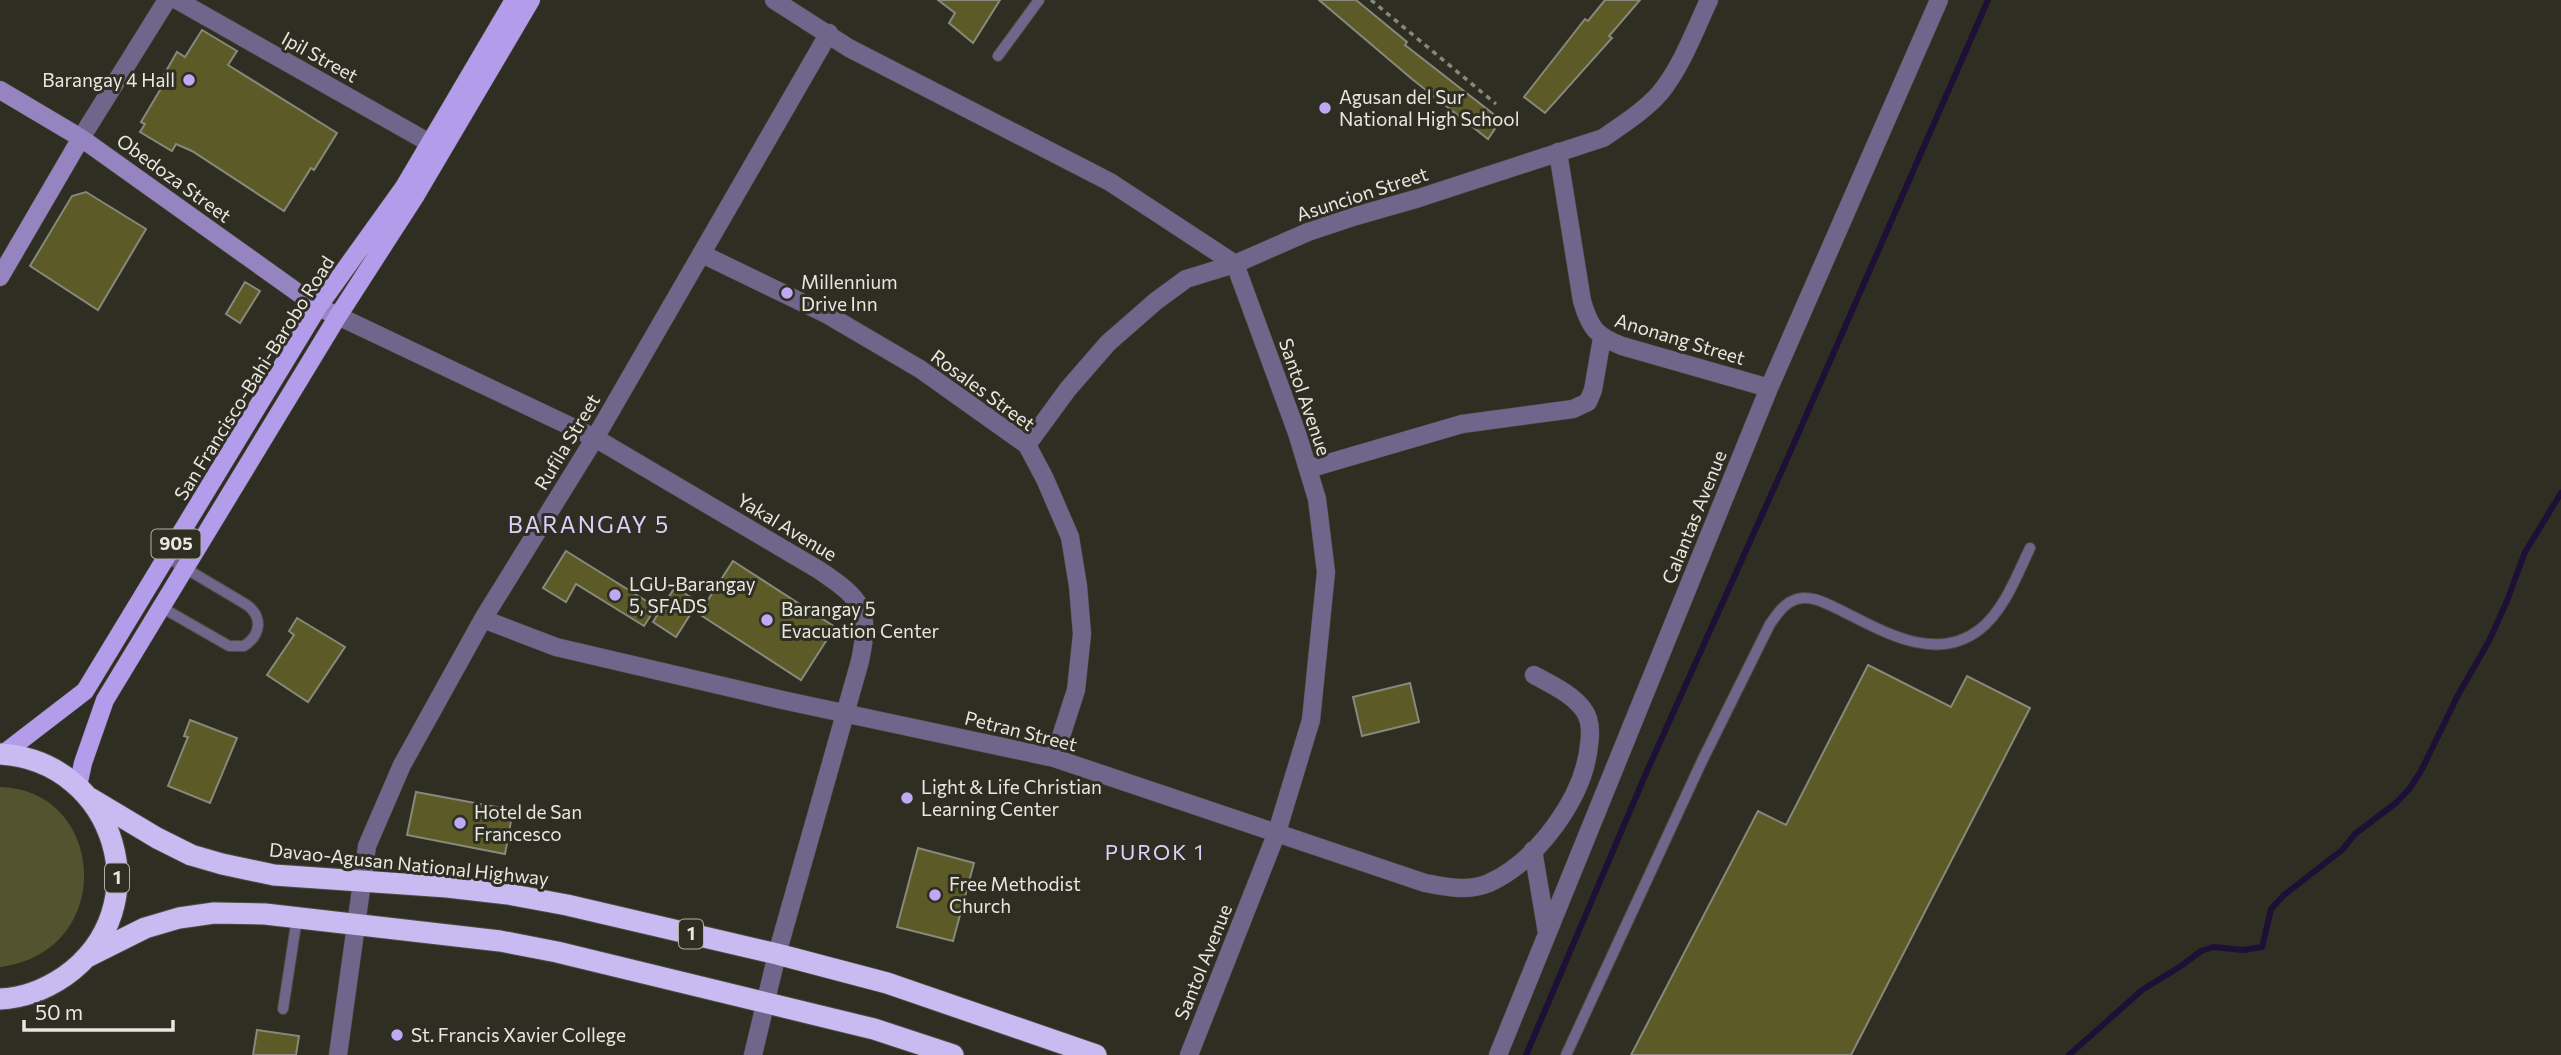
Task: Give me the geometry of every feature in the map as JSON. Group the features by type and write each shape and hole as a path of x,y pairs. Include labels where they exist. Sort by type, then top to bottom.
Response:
{"highway":[{"name":"1","path":"0,999 41,989 74,970 87,957 100,940 109,920 117,878 111,836 102,816 84,792 65,775 35,760 1,754"},
{"name":"Davao-Agusan National Highway","path":"84,792 157,838 191,855 212,861 274,875 508,894 567,905 777,954 887,983 1096,1055"},
{"name":"1","path":"87,957 145,928 179,918 214,913 265,914 357,924 500,941 557,952 874,1029 953,1055"}],"main road":[{"name":"San Francisco-Bahi-Barobo Road","path":"84,792 83,763 105,700 338,316 436,146 514,0"},
{"name":"San Francisco-Bahi-Barobo Road","path":"1,754 85,691 318,307 436,146 531,0"},
{"name":"Obedoza Street","path":"0,90 81,138 318,307"},
{"path":"0,277 81,138"},
{"name":"Yakal Avenue","path":"318,307 338,316"}],"street":[{"path":"81,138 167,0"},
{"name":"Ipil Street","path":"177,0 436,146"},
{"path":"774,0 849,48 1110,182 1235,264"},
{"name":"Asuncion Street","path":"1027,446 1068,389 1108,343 1186,279 1235,264 1308,232 1603,138 1629,120 1658,94 1678,68 1709,0"},
{"name":"Calantas Avenue","path":"1498,1055 1769,388 1939,0"},
{"name":"Rufila Street","path":"338,1055 368,846 392,786 483,620 595,438 829,33"},
{"name":"Anonang Street","path":"1558,152 1582,301 1589,323 1602,338 1769,388"},
{"name":"Rosales Street","path":"702,254 828,315 920,369 1027,446 1045,479 1070,537 1078,586 1082,634 1076,690 1054,758"},
{"name":"Santol Avenue","path":"1189,1055 1277,832 1311,720 1326,572 1317,499 1235,264"},
{"name":"Yakal Avenue","path":"338,316 595,438 819,570 847,589 863,610 865,635 777,954 753,1055"},
{"path":"1308,469 1462,424 1573,409 1588,402 1593,390 1602,338"},
{"name":"Petran Street","path":"483,620 556,647 786,701 1054,758 1425,883 1459,889 1486,884 1509,872 1533,850 1573,798 1588,755 1591,732 1589,720 1583,708 1568,695 1534,675"},
{"path":"1533,850 1547,934"}],"lane":[{"path":"998,56 1039,0"},
{"path":"1566,1055 1702,761 1770,624 1783,606 1799,598 1816,599 1901,639 1920,644 1951,645 1979,630 1997,611 2030,548"},
{"path":"161,607 229,646 244,646 256,636 259,622 253,609 168,558"},
{"path":"283,1009 297,918"}],"path":[{"path":"1371,0 1496,104"}],"shaded area":[{"path":"0,787 35,795 61,814 78,841 84,872 80,904 65,933 38,955 0,967"}],"building":[{"path":"938,0 1000,0 973,43 949,23 955,13"},
{"path":"1319,0 1356,0 1407,42 1405,45 1501,120 1488,139 1412,79"},
{"path":"1605,0 1640,0 1609,36 1612,38 1545,113 1524,97 1585,19 1588,21"},
{"path":"202,30 237,51 228,65 337,133 284,211 192,151 176,144 172,151 140,132 145,124 141,122 166,80 162,78 177,52 185,57"},
{"path":"86,192 146,229 98,310 30,266 72,196"},
{"path":"245,282 260,291 240,323 226,314"},
{"name":"LGU-Barangay 5, SFADS","path":"566,551 656,607 644,626 576,584 566,602 543,588"},
{"name":"Barangay 5 Evacuation Center","path":"733,561 835,627 801,680 699,614"},
{"path":"675,587 698,602 676,637 653,622"},
{"path":"297,618 345,647 308,702 267,675 294,635 289,631"},
{"path":"1868,665 1951,707 1967,676 2030,708 1851,1055 1631,1055 1758,811 1786,825"},
{"path":"1410,683 1419,722 1362,736 1353,697"},
{"path":"190,720 237,738 210,803 168,786 188,737 184,736"},
{"name":"Hotel de San Francesco","path":"416,792 513,810 505,854 407,835"},
{"name":"Free Methodist Church","path":"918,848 974,863 953,941 897,927"},
{"path":"257,1030 299,1036 296,1055 253,1055"}],"waterway":[{"path":"1526,1055 1647,771 1988,0"},
{"path":"2069,1055 2142,990 2201,951 2214,947 2243,950 2262,947 2271,909 2284,895 2342,850 2355,834 2397,802 2410,788 2489,641 2525,552 2561,493"}],"place":[{"name":"Barangay 4 Hall","path":"189,80"},
{"name":"Agusan del Sur National High School","path":"1325,108"},
{"name":"Millennium Drive Inn","path":"787,293"},
{"name":"LGU-Barangay 5, SFADS","path":"615,595"},
{"name":"Barangay 5 Evacuation Center","path":"767,620"},
{"name":"Light & Life Christian Learning Center","path":"907,798"},
{"name":"Hotel de San Francesco","path":"460,823"},
{"name":"Free Methodist Church","path":"935,895"},
{"name":"St. Francis Xavier College","path":"397,1035"}],"district":[{"name":"BARANGAY 5","path":"589,525"},
{"name":"PUROK 1","path":"1155,853"}]}
